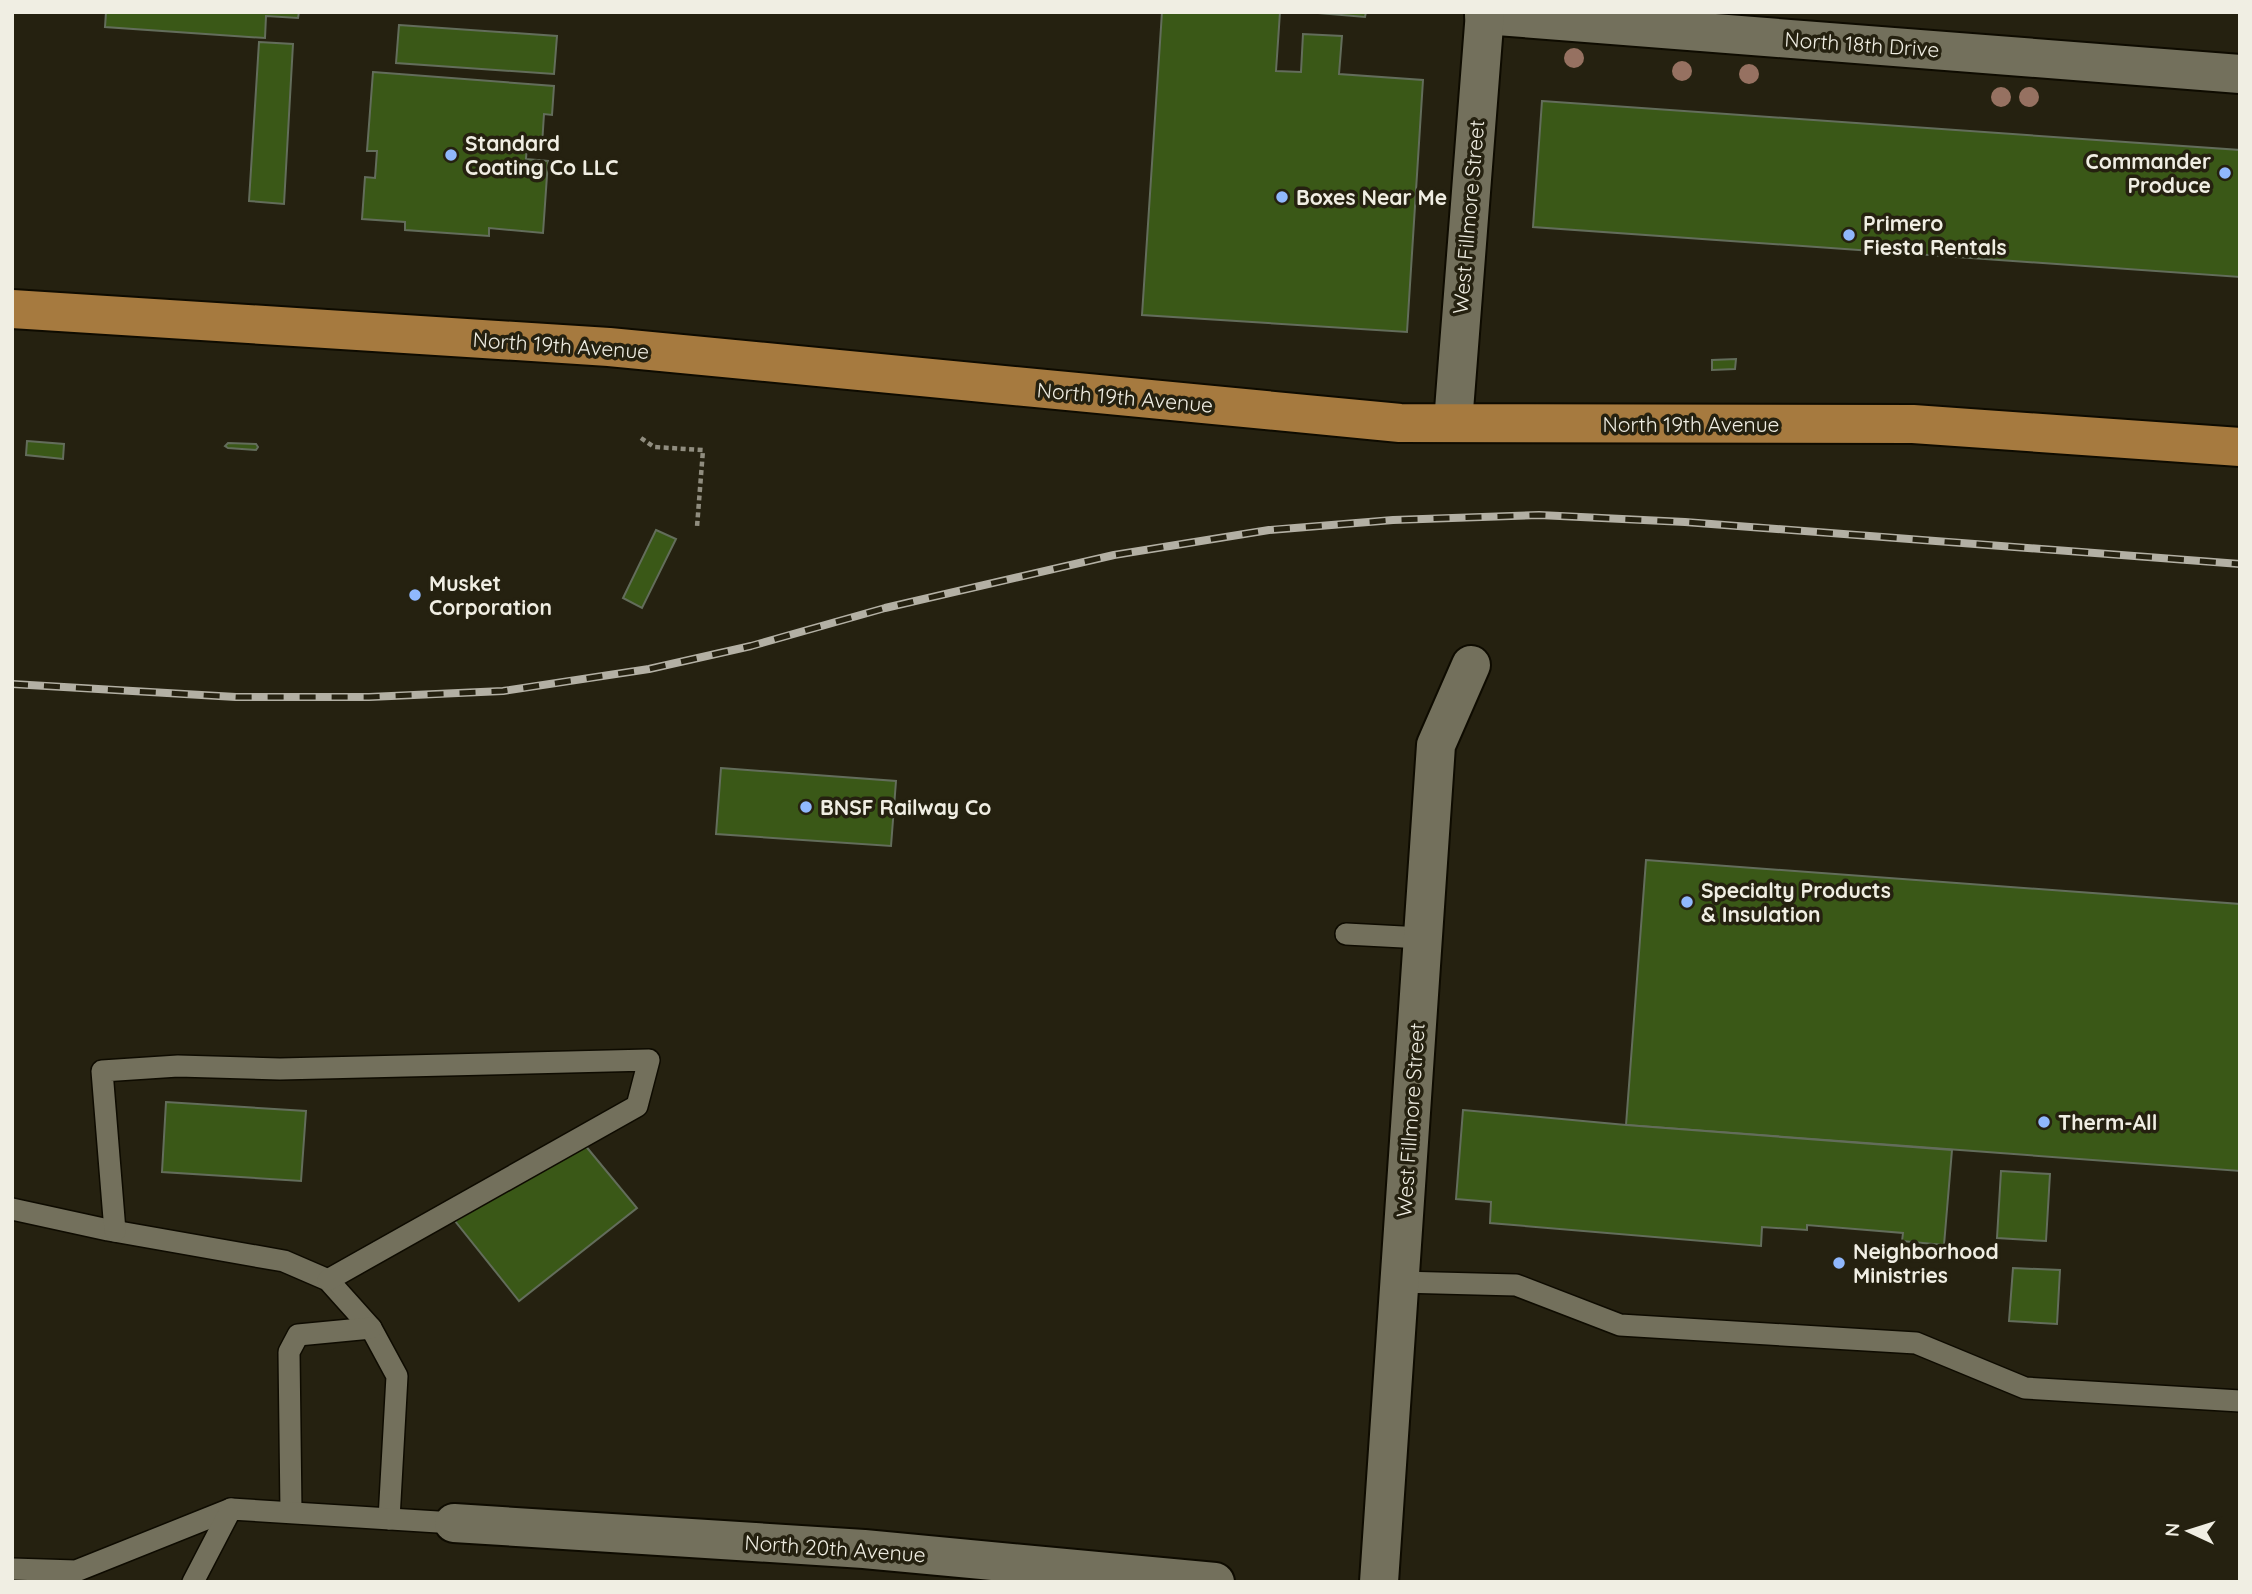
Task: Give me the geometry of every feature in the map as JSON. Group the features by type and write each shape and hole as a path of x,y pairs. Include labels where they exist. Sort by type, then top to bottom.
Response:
{"main road":[{"name":"North 19th Avenue","path":"12,309 609,347 1386,421 1913,424 2240,447"}],"street":[{"name":"North 18th Drive","path":"1484,13 2240,74"},
{"name":"West Fillmore Street","path":"1453,423 1484,13"},
{"name":"West Fillmore Street","path":"1379,1582 1436,745 1471,665"},
{"name":"North 20th Avenue","path":"454,1523 864,1549 1215,1582"}],"lane":[{"path":"1346,934 1422,938"},
{"path":"115,1231 102,1071 178,1066 280,1069 649,1060 637,1106 328,1280"},
{"path":"12,1209 115,1231 284,1261 328,1280 371,1328 397,1376 389,1519"},
{"path":"1399,1282 1516,1285 1620,1325 1916,1343 2025,1388 2240,1401"},
{"path":"291,1512 289,1352 298,1335 371,1328"},
{"path":"193,1582 231,1509"},
{"path":"12,1569 76,1571 231,1509 454,1523"}],"path":[{"path":"641,438 654,447 703,450 697,527"}],"building":[{"path":"106,12 299,12 298,18 266,16 265,38 105,27"},
{"name":"Boxes Near Me","path":"1162,12 1280,12 1276,71 1301,72 1303,34 1342,36 1339,74 1423,80 1407,332 1142,315"},
{"path":"1306,12 1366,12 1365,17"},
{"path":"399,25 557,36 554,74 396,63"},
{"path":"259,42 293,44 284,204 249,201"},
{"name":"Standard Coating Co LLC","path":"373,72 554,86 552,115 544,114 542,145 527,144 526,159 548,161 543,233 489,228 489,236 405,230 405,222 362,219 365,177 375,178 377,151 367,151"},
{"path":"1542,101 2240,150 2240,277 1533,227"},
{"path":"1736,359 1735,369 1712,370 1712,360"},
{"path":"27,441 64,444 63,459 26,455"},
{"path":"228,443 256,444 258,447 256,450 228,448 225,446"},
{"path":"656,530 676,539 642,608 623,598"},
{"name":"BNSF Railway Co","path":"721,768 896,781 891,846 716,834"},
{"path":"1646,860 2240,904 2240,1171 1626,1125"},
{"path":"166,1102 306,1111 301,1181 162,1172"},
{"name":"Neighborhood Ministries","path":"1463,1110 1952,1150 1944,1245 1902,1241 1903,1233 1807,1225 1807,1230 1762,1227 1761,1246 1490,1223 1491,1202 1456,1199"},
{"path":"584,1144 637,1208 519,1301 455,1221"},
{"path":"2001,1171 2050,1174 2046,1241 1997,1238"},
{"path":"2013,1268 2060,1270 2057,1324 2009,1321"}],"railway":[{"path":"12,684 236,697 369,697 503,691 649,669 751,646 885,608 1114,555 1269,530 1393,520 1539,515 1685,522 2240,564"}],"place":[{"name":"Standard Coating Co LLC","path":"451,155"},
{"name":"Commander Produce","path":"2225,173"},
{"name":"Boxes Near Me","path":"1282,197"},
{"name":"Primero Fiesta Rentals","path":"1849,235"},
{"name":"Musket Corporation","path":"415,595"},
{"name":"BNSF Railway Co","path":"806,807"},
{"name":"Specialty Products & Insulation","path":"1687,902"},
{"name":"Therm-All","path":"2044,1122"},
{"name":"Neighborhood Ministries","path":"1839,1263"}]}
